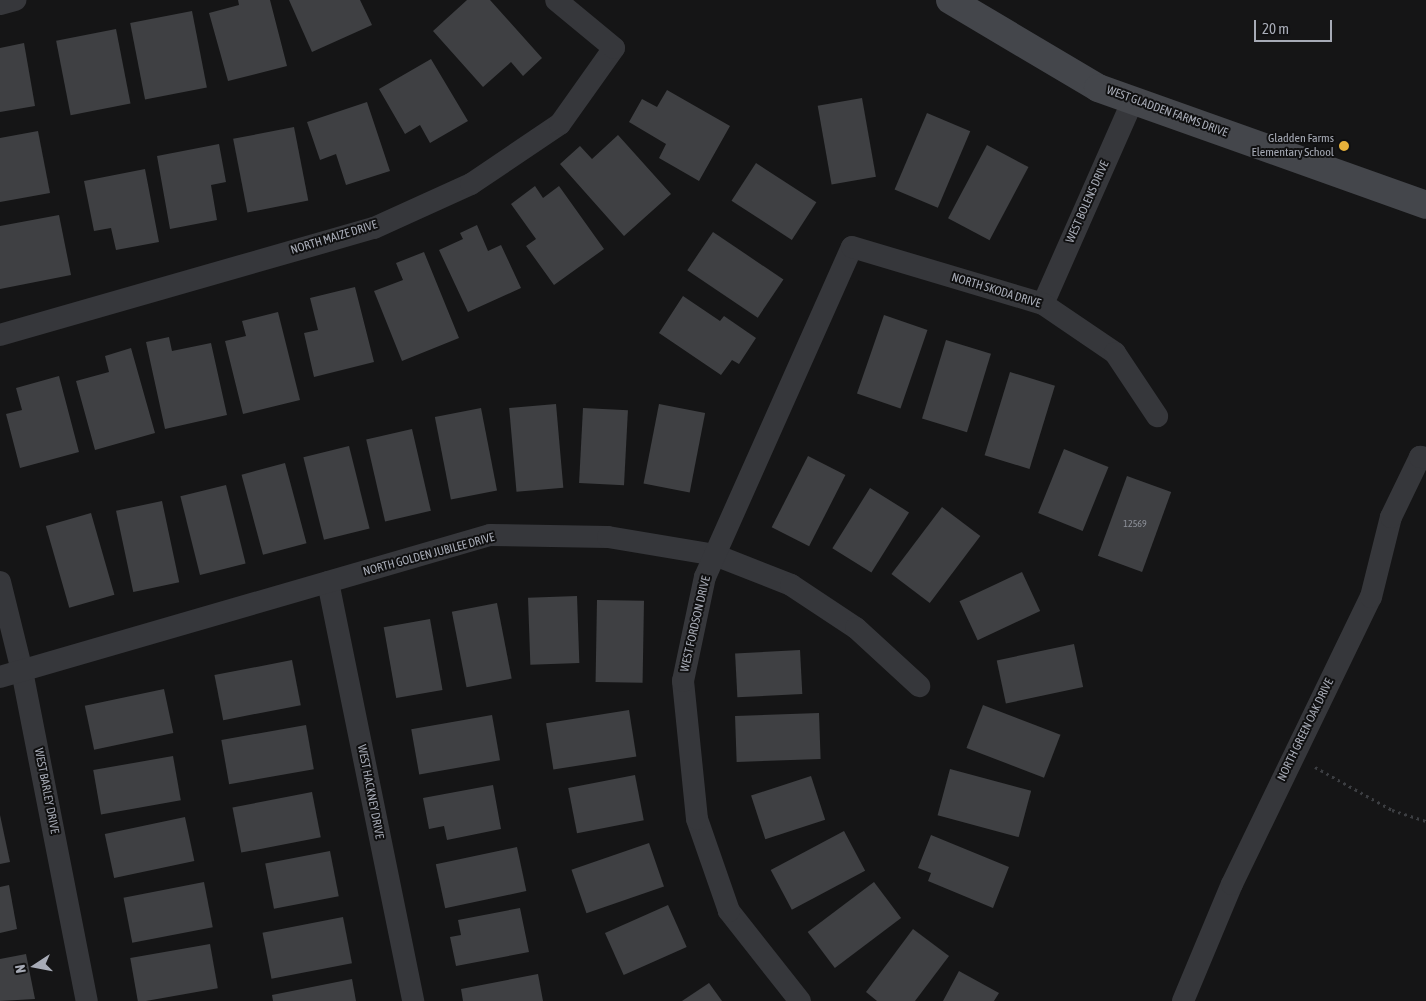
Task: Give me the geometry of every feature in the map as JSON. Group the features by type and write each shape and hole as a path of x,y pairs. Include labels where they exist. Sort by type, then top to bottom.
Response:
{"street":[{"path":"0,4 15,0"},
{"name":"NORTH MAIZE DRIVE","path":"0,335 374,228 471,184 560,124 614,48 556,0"},
{"name":"WEST GLADDEN FARMS DRIVE","path":"950,0 1098,88 1426,205"},
{"name":"WEST BOLENS DRIVE","path":"1043,304 1133,100"},
{"name":"NORTH SKODA DRIVE","path":"852,246 1043,304 1115,353 1157,416"},
{"name":"WEST FORDSON DRIVE","path":"800,1001 729,910 697,819 683,681 705,577 852,246"},
{"name":"NORTH GREEN OAK DRIVE","path":"1183,1001 1232,884 1371,597 1391,516 1423,457"},
{"name":"NORTH GOLDEN JUBILEE DRIVE","path":"0,678 490,535 608,537 715,555 792,585 856,628 919,686"},
{"name":"WEST BARLEY DRIVE","path":"0,582 22,671 87,1001"},
{"name":"WEST HACKNEY DRIVE","path":"328,582 413,1001"}],"path":[{"path":"1294,755 1392,810 1426,821"}],"building":[{"path":"238,0 270,0 287,66 228,81 209,13 239,5"},
{"path":"289,0 360,0 372,25 312,52"},
{"path":"467,0 490,0 542,58 523,76 511,62 483,87 433,31"},
{"path":"192,11 207,88 145,100 130,23"},
{"path":"116,29 131,104 71,115 56,41"},
{"path":"24,43 35,106 0,112 0,48"},
{"path":"431,59 468,121 430,143 420,125 405,134 379,89"},
{"path":"667,90 730,126 699,181 659,158 666,144 629,122 642,99 657,107"},
{"path":"862,98 876,177 832,185 818,106"},
{"path":"367,102 390,171 346,185 336,154 320,160 307,122"},
{"path":"927,113 970,131 938,208 895,189"},
{"path":"294,127 308,201 247,212 233,139"},
{"path":"38,131 50,193 0,202 0,138"},
{"path":"618,135 671,194 624,236 560,164 580,146 592,159"},
{"path":"219,144 226,182 211,185 217,220 170,229 157,156"},
{"path":"987,145 1028,167 990,240 948,218"},
{"path":"756,163 816,202 792,240 731,201"},
{"path":"145,169 159,242 116,250 111,228 94,231 84,181"},
{"path":"535,186 543,198 559,186 604,249 554,285 526,246 536,239 511,204"},
{"path":"59,215 71,275 0,289 0,226"},
{"path":"477,225 488,251 501,245 521,288 468,312 439,250 463,239 460,233"},
{"path":"713,232 783,280 758,318 687,270"},
{"path":"424,252 459,338 402,361 374,291 403,280 396,263"},
{"path":"355,287 374,362 314,377 304,333 318,330 310,298"},
{"path":"683,296 720,321 724,316 756,338 739,364 732,360 721,375 659,333"},
{"path":"278,312 300,400 243,414 225,341 246,336 242,321"},
{"path":"884,315 927,330 900,408 857,393"},
{"path":"169,337 172,351 211,343 227,415 165,429 146,342"},
{"path":"946,340 991,354 967,432 922,418"},
{"path":"131,348 155,433 95,450 76,381 109,372 105,356"},
{"path":"1010,372 1055,386 1030,469 985,455"},
{"path":"59,376 79,452 20,468 6,414 22,410 16,388"},
{"path":"556,404 563,488 516,492 509,408"},
{"path":"659,404 705,413 690,492 644,484"},
{"path":"481,408 497,490 451,499 435,417"},
{"path":"583,408 628,410 624,485 579,483"},
{"path":"412,429 431,511 385,521 366,440"},
{"path":"349,446 370,528 324,540 303,457"},
{"path":"1064,449 1109,467 1083,531 1038,513"},
{"path":"808,456 845,475 809,546 772,527"},
{"path":"285,463 306,543 263,555 242,475"},
{"path":"1127,476 1171,492 1142,572 1098,556"},
{"path":"226,485 246,564 200,575 180,496"},
{"path":"870,488 909,512 871,573 832,548"},
{"path":"162,501 179,582 133,592 116,511"},
{"path":"942,507 980,536 930,603 891,574"},
{"path":"91,513 114,595 69,608 46,526"},
{"path":"1022,572 1040,611 978,640 959,601"},
{"path":"577,596 579,663 530,665 528,598"},
{"path":"597,600 644,601 643,683 596,682"},
{"path":"497,603 512,679 467,687 452,612"},
{"path":"430,619 443,690 396,698 384,627"},
{"path":"1074,644 1083,687 1006,703 997,660"},
{"path":"800,650 802,694 737,697 735,653"},
{"path":"292,660 301,705 223,720 214,675"},
{"path":"164,689 173,733 94,750 85,706"},
{"path":"983,705 1060,735 1044,778 967,748"},
{"path":"629,710 636,756 553,770 546,723"},
{"path":"819,713 821,759 737,762 735,716"},
{"path":"492,715 500,760 419,775 411,729"},
{"path":"306,725 314,769 229,784 221,740"},
{"path":"173,756 181,800 101,814 93,770"},
{"path":"950,769 1031,791 1019,837 938,815"},
{"path":"635,775 644,820 577,833 568,788"},
{"path":"811,776 825,820 765,839 751,795"},
{"path":"493,785 501,829 447,840 444,826 429,829 423,798"},
{"path":"312,792 321,837 241,853 232,807"},
{"path":"0,815 10,862 0,864"},
{"path":"185,817 194,861 114,878 105,834"},
{"path":"844,831 865,871 792,910 771,870"},
{"path":"931,835 1009,867 993,908 928,881 931,873 918,868"},
{"path":"649,843 664,886 586,913 571,870"},
{"path":"517,847 526,891 445,908 436,864"},
{"path":"330,851 339,896 274,909 265,864"},
{"path":"204,882 213,927 132,943 124,898"},
{"path":"874,882 901,918 835,968 808,932"},
{"path":"9,885 17,929 0,933 0,887"},
{"path":"668,905 687,947 624,975 605,933"},
{"path":"520,908 529,952 456,966 450,937 461,935 458,920"},
{"path":"343,917 352,963 271,979 263,933"},
{"path":"913,929 949,956 915,1001 877,1001 866,992"},
{"path":"210,944 218,988 138,1001 130,958"},
{"path":"26,954 35,999 0,1001 0,959"},
{"path":"959,971 999,993 994,1001 943,1001"},
{"path":"538,974 543,1001 463,1001 461,989"},
{"path":"352,979 356,1001 273,1001 272,995"},
{"path":"709,983 722,1001 682,1001"}],"place":[{"name":"Gladden Farms Elementary School","path":"1344,146"}]}
